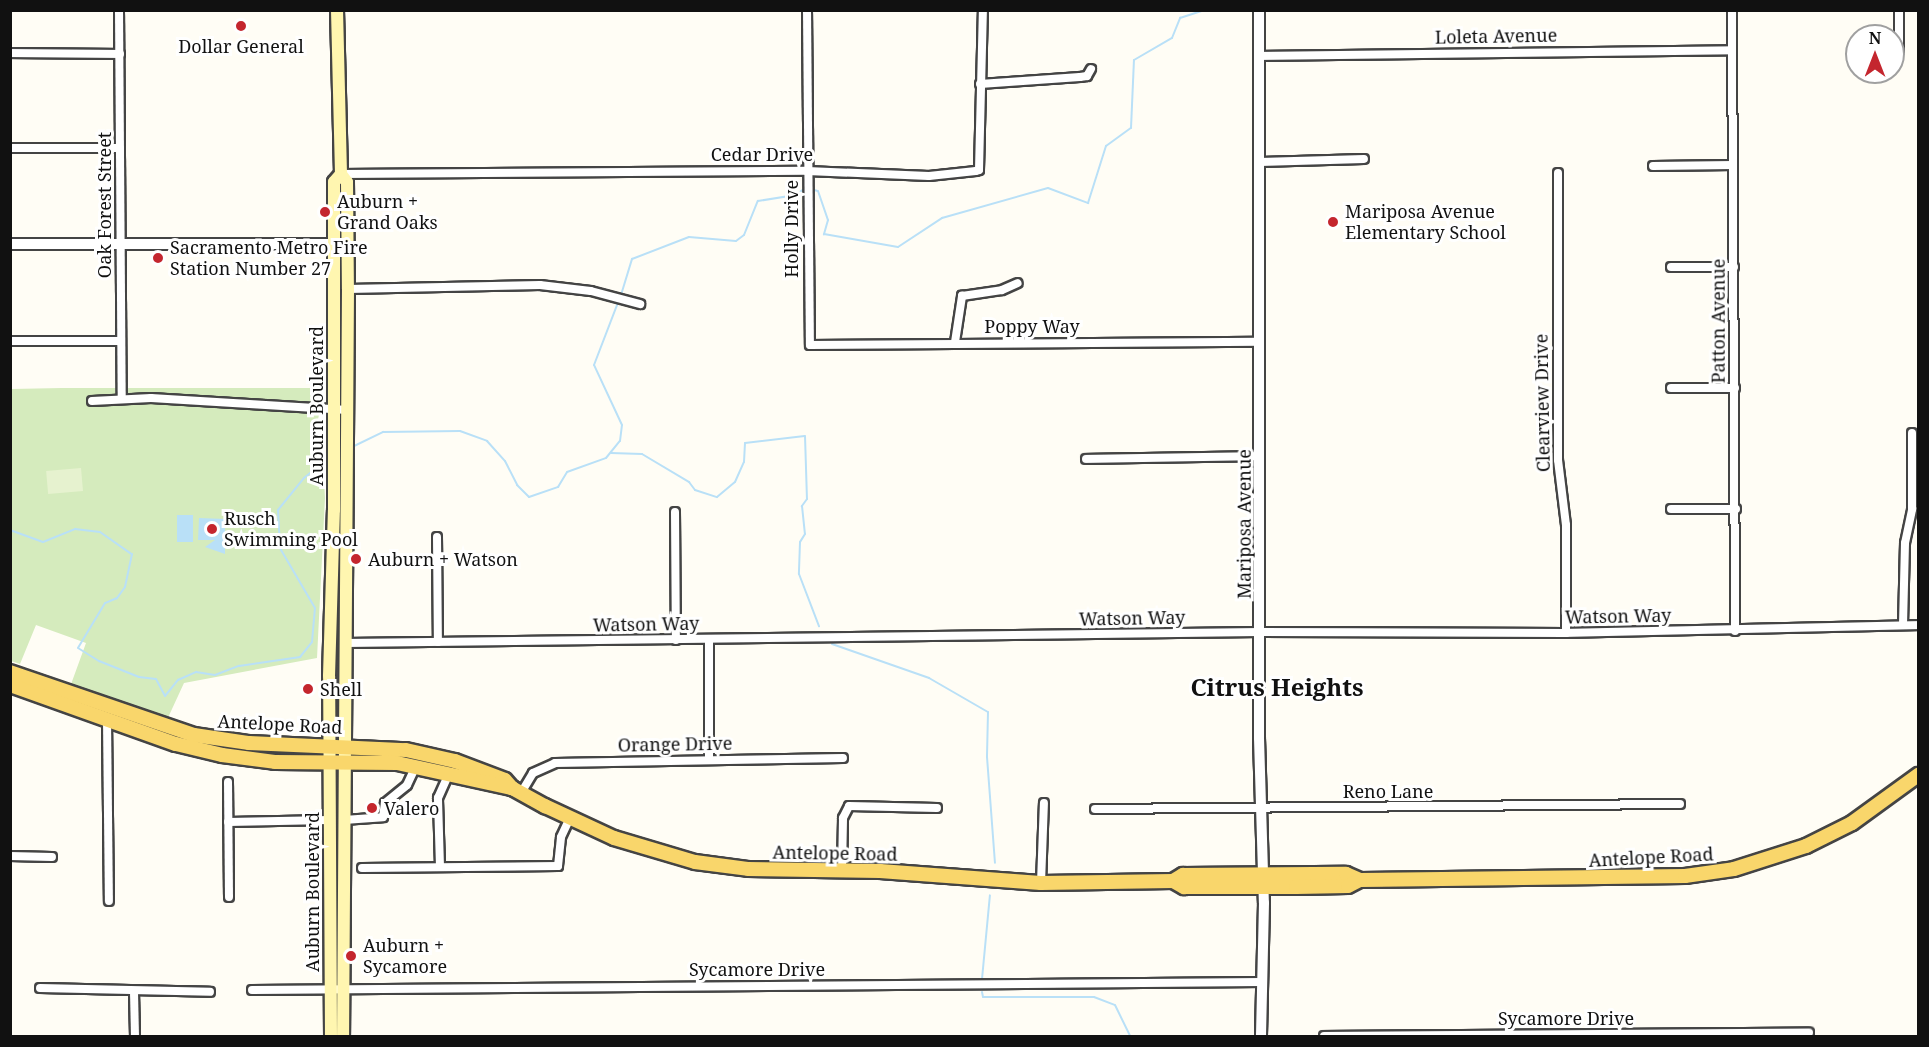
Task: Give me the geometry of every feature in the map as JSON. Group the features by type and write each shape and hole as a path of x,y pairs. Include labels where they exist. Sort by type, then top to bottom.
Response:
{"main road":[{"name":"Auburn Boulevard","path":"338,10 341,174 347,182 348,289 341,409 334,451 328,761 336,989 343,1036"},
{"name":"Auburn Boulevard","path":"331,1036 336,989 344,820 347,444 341,409 334,244 334,182 341,174"},
{"name":"Antelope Road","path":"10,672 194,735 249,743 344,745 444,758 505,780 517,791 614,838 695,862 748,869 842,871 1041,883 1173,881 1184,887 1264,881 1348,886 1360,880 1647,878 1734,869 1833,833 1881,804 1918,775"},
{"name":"Antelope Road","path":"10,685 107,719 222,755 275,762 344,760 416,766 517,791"}],"street":[{"name":"Oak Forest Street","path":"119,10 122,398"},
{"name":"Holly Drive","path":"807,10 809,338"},
{"path":"983,10 980,84 1080,77 1087,76 1091,69"},
{"name":"Mariposa Avenue","path":"1259,10 1260,632 1264,881 1262,1036"},
{"name":"Patton Avenue","path":"1732,10 1735,631"},
{"name":"Loleta Avenue","path":"1259,56 1732,50"},
{"path":"10,53 120,54"},
{"name":"Cedar Drive","path":"341,174 807,171 930,176 980,170 980,84"},
{"path":"10,148 120,148"},
{"path":"1260,162 1364,159"},
{"path":"1653,166 1733,165"},
{"name":"Clearview Drive","path":"1558,172 1558,460 1566,525 1566,633"},
{"path":"10,244 334,244"},
{"path":"1671,267 1734,267"},
{"path":"955,342 962,296 1002,290 1018,283"},
{"path":"348,289 540,285 610,296 640,304"},
{"name":"Poppy Way","path":"809,338 810,345 955,342 1260,342"},
{"path":"10,341 121,341"},
{"path":"1671,388 1735,388"},
{"path":"92,400 122,398 341,409"},
{"path":"1902,625 1905,543 1912,509 1912,433"},
{"path":"1086,459 1260,456"},
{"path":"1671,508 1736,509"},
{"path":"675,512 676,640"},
{"path":"436,537 438,642"},
{"name":"Watson Way","path":"345,643 1260,632 1566,633 1735,631 1918,625"},
{"path":"709,640 709,759"},
{"path":"107,719 109,901"},
{"name":"Orange Drive","path":"517,791 533,773 547,765 709,759 843,758"},
{"path":"344,820 383,817 385,803 407,785 416,766"},
{"path":"440,867 438,798 449,773"},
{"path":"228,782 229,897"},
{"path":"1041,883 1044,803"},
{"name":"Reno Lane","path":"1095,809 1680,804"},
{"path":"842,871 843,818 849,806 937,808"},
{"path":"362,868 558,866 559,844 570,818"},
{"path":"228,822 329,820"},
{"path":"10,856 52,857"},
{"name":"Sycamore Drive","path":"252,990 1262,982"},
{"path":"40,988 210,992"},
{"path":"134,992 135,1036"},
{"name":"Sycamore Drive","path":"1324,1036 1809,1033"}],"green space":[{"path":"325,388 316,398 317,404 321,403 316,431 322,445 325,498 317,658 184,683 166,722 70,687 86,643 36,625 20,664 11,661 11,389"},
{"path":"81,468 83,491 48,494 46,471"}],"water":[{"path":"177,515 193,515 193,542 177,542"},
{"name":"Rusch Swimming Pool","path":"199,518 225,519 225,554 205,547 215,540 198,540"}],"waterway":[{"path":"811,189 818,191 828,220 824,234 898,247 942,218 1048,188 1088,203 1106,146 1131,128 1134,60 1172,38 1180,18 1204,10"},
{"path":"621,295 632,259 689,237 736,241 744,235 758,201 796,195 805,188"},
{"path":"350,448 383,432 460,431 487,441 505,461 517,485 529,497 558,487 567,472 606,458 620,441 622,425 594,365 619,300"},
{"path":"611,453 642,454 689,482 695,490 717,497 735,482 744,462 745,443 805,436 807,499 802,506 805,534 800,542 799,574 819,626"},
{"path":"10,530 43,542 75,529 100,532 132,554 125,587 117,598 105,603 78,648 99,661 139,677 156,679 165,696 178,680 196,672 215,675 239,666 300,657 312,642 315,608 280,548 278,510 304,478 329,458"},
{"path":"832,644 929,678 988,712 987,757 995,863"},
{"path":"982,979 990,895"},
{"path":"982,992 983,997 1094,997 1115,1005 1130,1036"}],"place":[{"name":"Dollar General","path":"241,26"},
{"name":"Auburn + Grand Oaks","path":"325,212"},
{"name":"Mariposa Avenue Elementary School","path":"1333,222"},
{"name":"Sacramento Metro Fire Station Number 27","path":"158,258"},
{"name":"Rusch Swimming Pool","path":"212,529"},
{"name":"Auburn + Watson","path":"356,559"},
{"name":"Shell","path":"308,689"},
{"name":"Valero","path":"372,808"},
{"name":"Auburn + Sycamore","path":"351,956"}],"district":[{"name":"Citrus Heights","path":"1277,687"}]}
